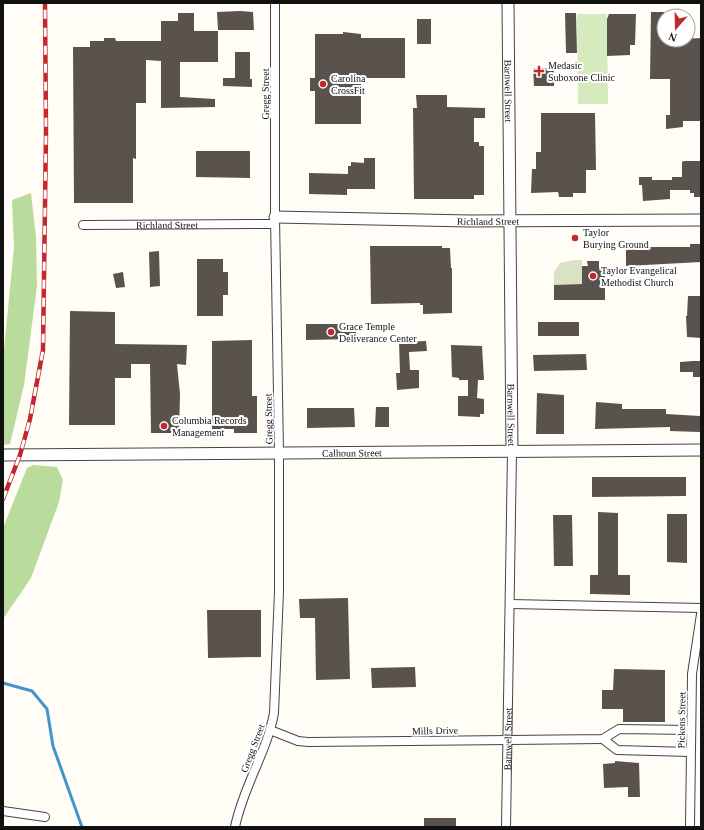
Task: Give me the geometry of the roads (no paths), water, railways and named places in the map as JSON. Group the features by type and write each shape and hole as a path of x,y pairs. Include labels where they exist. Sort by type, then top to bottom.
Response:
{"street":[{"name":"Gregg Street","path":"235,827 244,797 270,730 274,713 279,591 279,453 275,220 275,3"},
{"name":"Barnwell Street","path":"506,827 512,452 508,3"},
{"name":"Richland Street","path":"83,225 275,220 701,220"},
{"name":"Calhoun Street","path":"3,455 701,450"},
{"path":"510,604 701,608"},
{"name":"Pickens Street","path":"690,827 692,674 701,614"},
{"name":"Mills Drive","path":"270,730 298,741 308,742 508,738 603,738 619,729 691,730"},
{"path":"603,738 617,750 690,752"},
{"path":"3,811 45,817"}],"waterway":[{"path":"3,683 32,691 47,709 53,746 82,827"}],"railway":[{"path":"3,499 20,455 30,419 43,350 46,132 45,3"}],"place":[{"name":"Medasic Suboxone Clinic","path":"539,71"},
{"name":"Carolina CrossFit","path":"323,84"},
{"name":"Taylor Burying Ground","path":"575,238"},
{"name":"Taylor Evangelical Methodist Church","path":"593,276"},
{"name":"Grace Temple Deliverance Center","path":"331,332"},
{"name":"Columbia Records Management","path":"164,426"}]}
